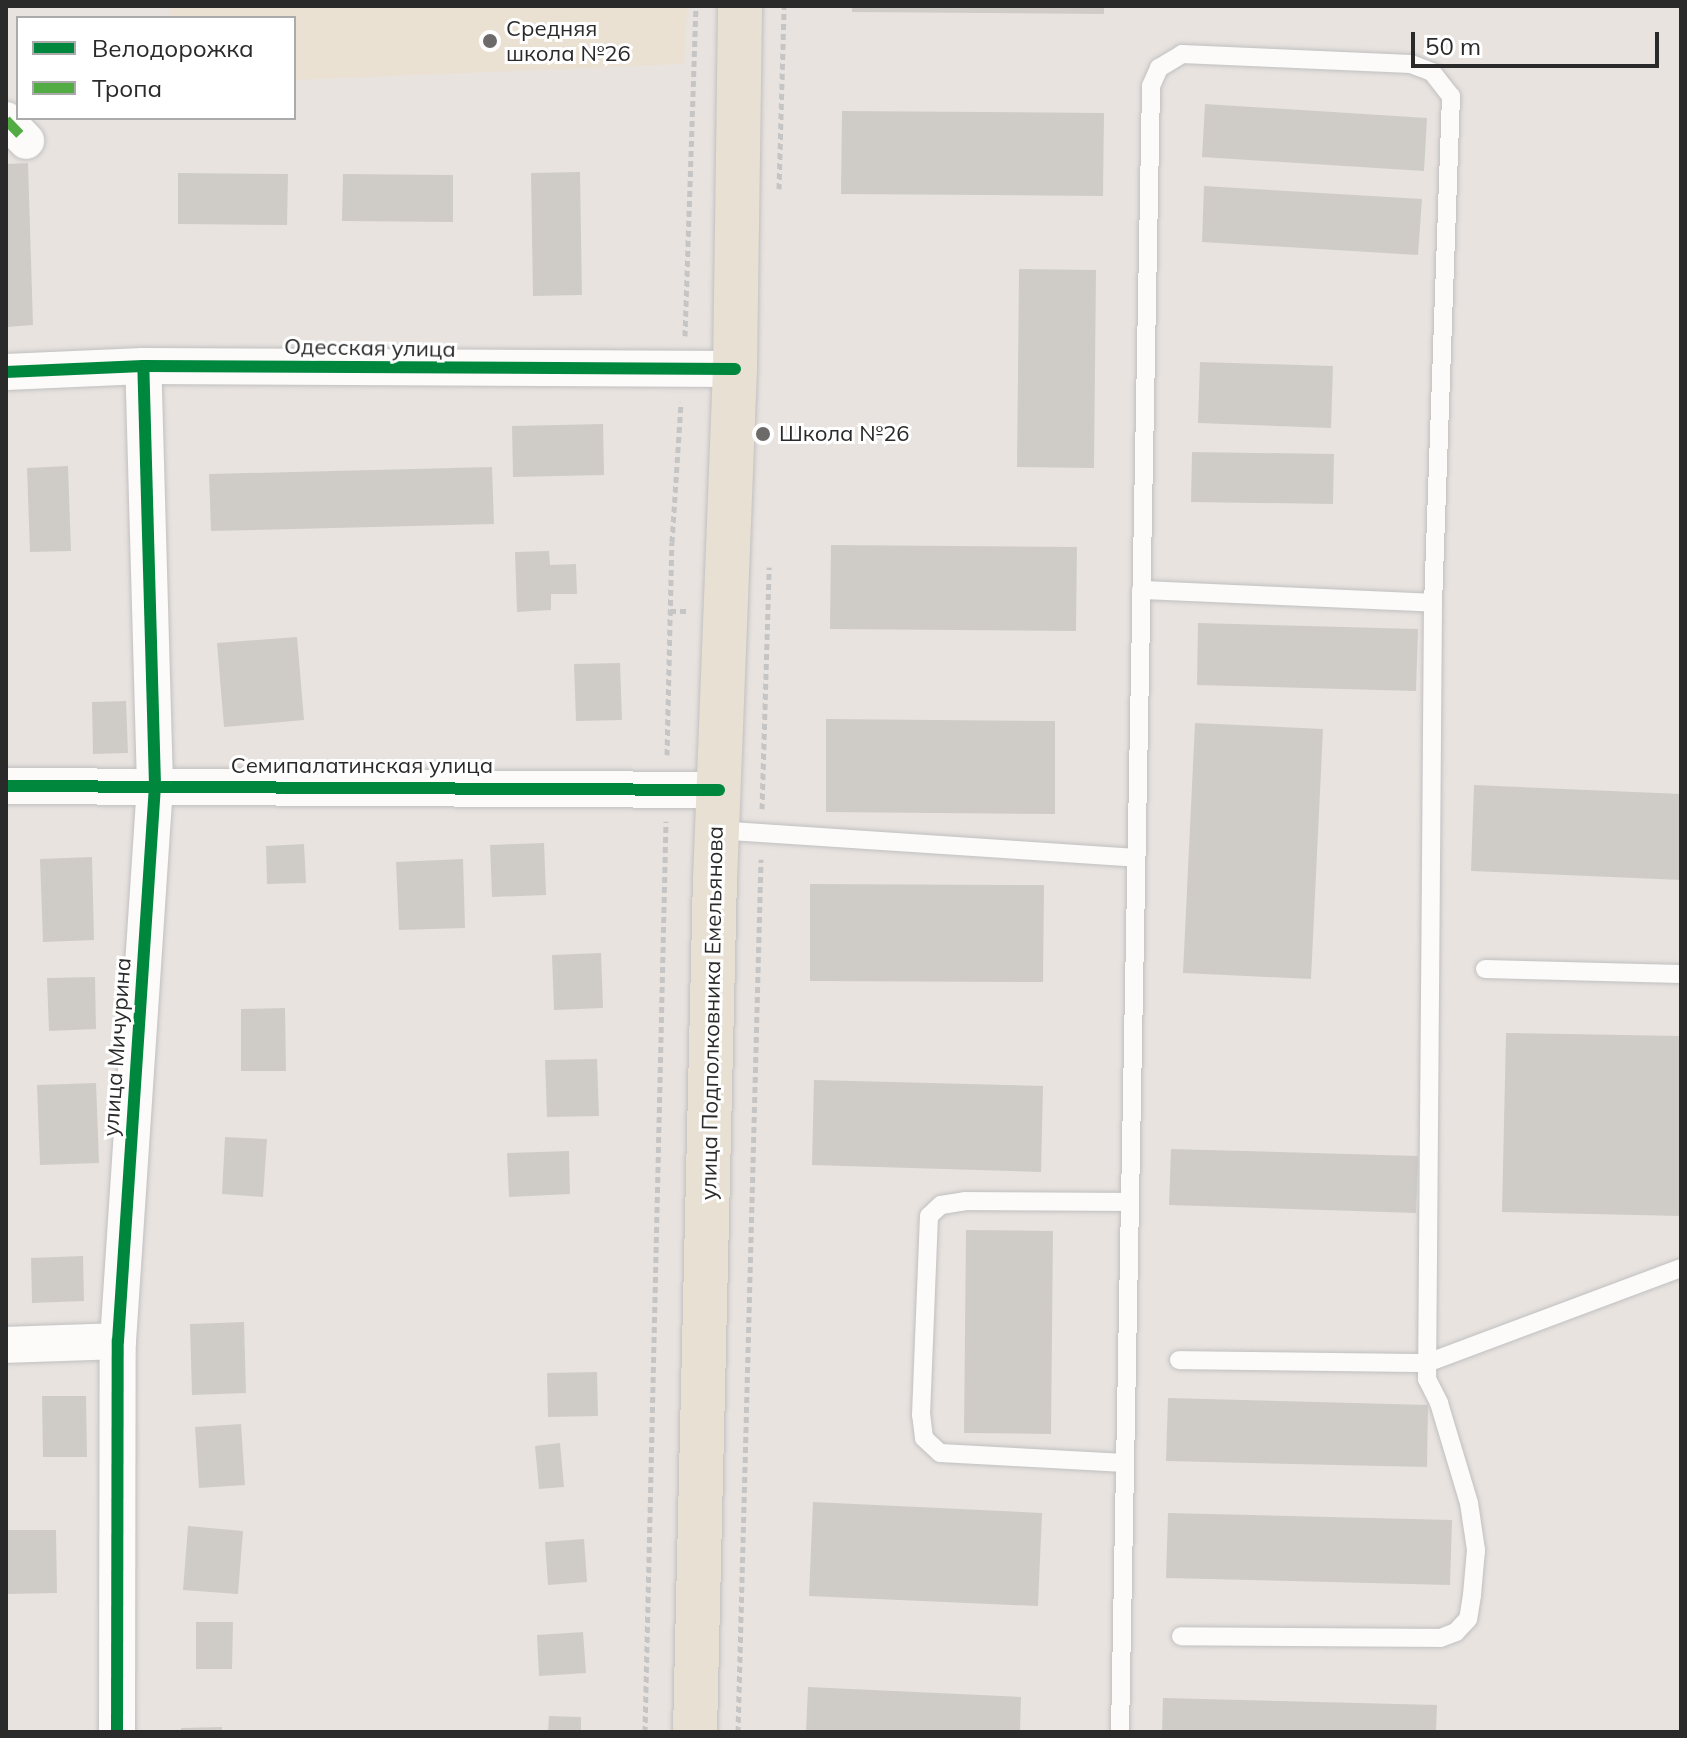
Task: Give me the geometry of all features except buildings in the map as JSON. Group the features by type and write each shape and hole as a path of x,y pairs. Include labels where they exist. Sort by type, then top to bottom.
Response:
{"main road":[{"name":"улица Подполковника Емельянова","path":"695,1732 718,810 735,369 740,6"}],"street":[{"name":"Одесская улица","path":"6,372 143,366 735,369"},
{"name":"улица Мичурина","path":"117,1732 118,1341 155,785 143,366"},
{"name":"Семипалатинская улица","path":"6,786 667,787 718,810"},
{"path":"6,1345 118,1341"}],"lane":[{"path":"1120,1732 1151,86 1159,68 1182,54 1411,64 1432,72 1451,96 1433,603 1427,1379 1439,1403 1469,1503 1476,1550 1468,1619 1456,1632 1440,1638 1181,1636"},
{"path":"1141,590 1433,603"},
{"path":"718,810 762,832 1135,858"},
{"path":"1485,969 1681,974"},
{"path":"1125,1463 940,1453 924,1438 921,1415 929,1216 941,1205 965,1201 1129,1202"},
{"path":"1179,1360 1427,1363 1681,1268"}],"path":[{"path":"645,1732 672,542 683,371 696,6"},
{"path":"779,193 784,6"},
{"path":"738,1732 769,556"}],"shaded area":[{"name":"Средняя школа №26","path":"169,6 687,6 684,64 296,80 296,16 170,16"}],"marked path":[{"path":"6,120 26,141"}],"cycle path":[{"path":"6,372 143,366 735,369"},
{"path":"117,1732 118,1341 155,785 143,366"},
{"path":"6,786 719,790"}],"place":[{"name":"Средняя школа №26","path":"490,41"},
{"name":"Школа №26","path":"763,434"}]}
